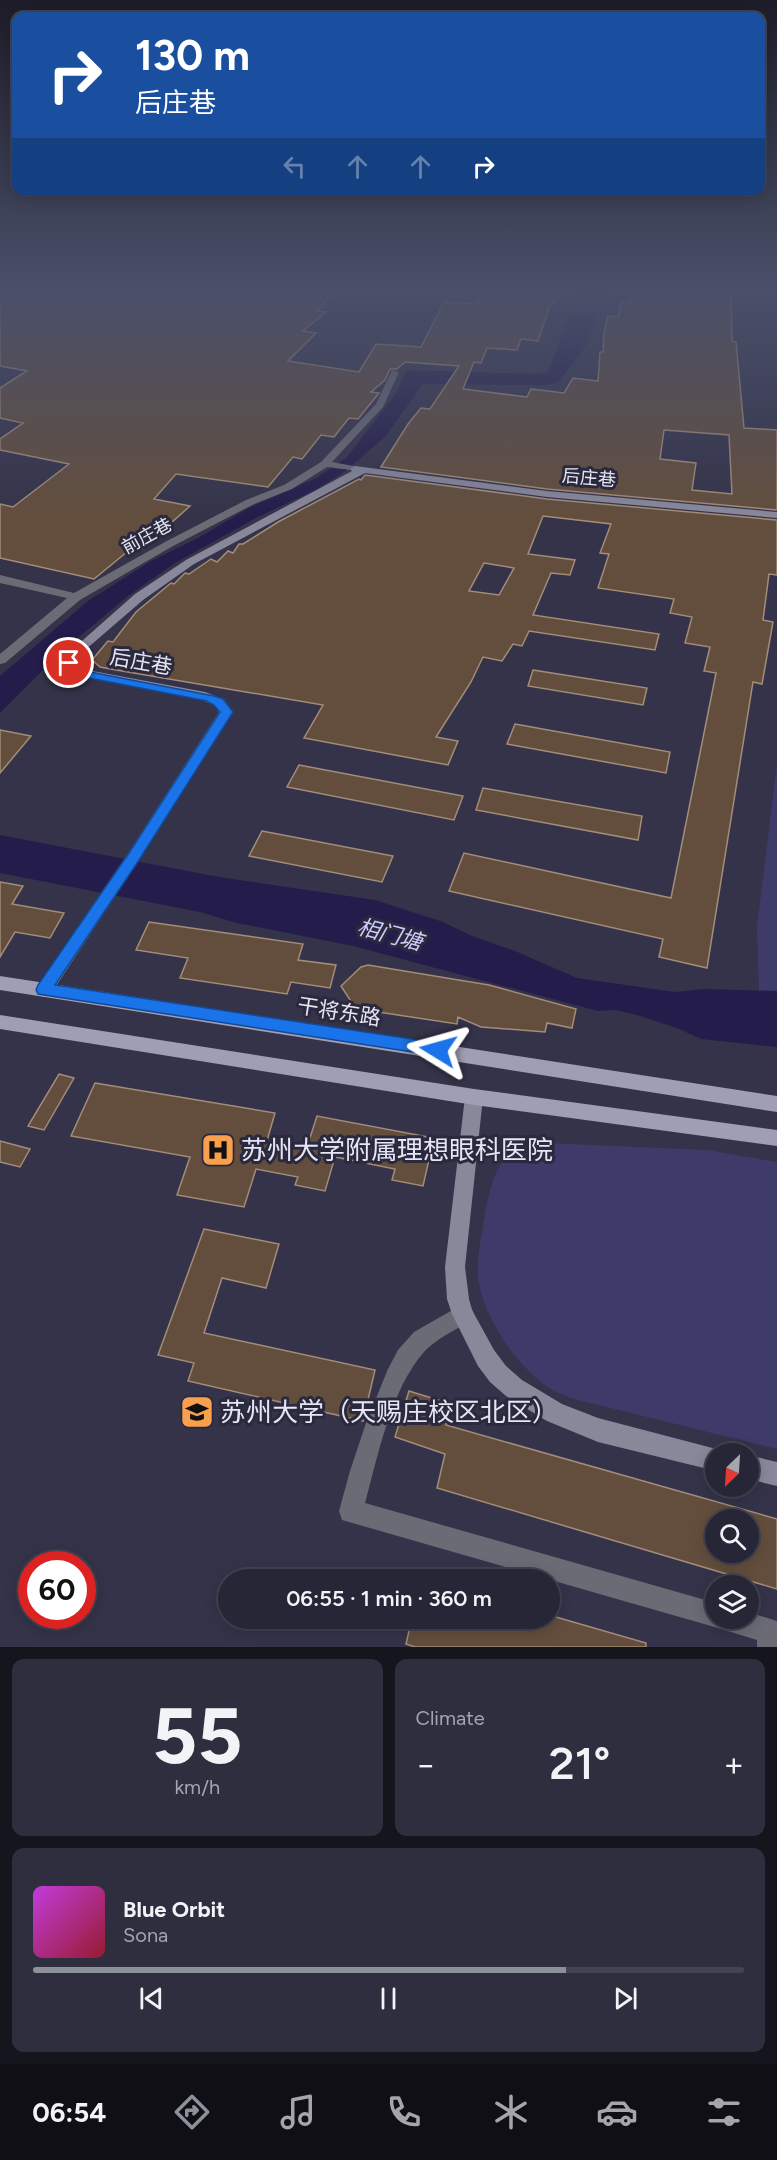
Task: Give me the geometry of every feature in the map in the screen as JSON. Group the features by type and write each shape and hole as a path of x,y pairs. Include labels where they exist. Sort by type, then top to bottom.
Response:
{"main road":[{"name":"干将东路","path":"0,983 777,1104"},
{"path":"0,1022 474,1097 777,1138"}],"street":[{"name":"前庄巷","path":"0,660 76,597 250,502 288,487 325,464 380,405 390,388 395,372"},
{"name":"后庄巷","path":"325,464 547,494 777,515"},
{"name":"后庄巷","path":"44,990 134,856 226,712 219,702 200,695 78,672 69,663 71,656 140,597 189,562 359,470"},
{"path":"0,579 76,597"},
{"path":"474,1097 455,1267 458,1299 477,1342 498,1374 533,1401 555,1413 598,1430 705,1457"},
{"path":"463,1314 416,1345 397,1373 376,1427 351,1511 705,1613"},
{"path":"759,1470 777,1474"},
{"path":"759,1628 770,1631 770,1647"}],"shaded area":[{"path":"777,764 777,991 759,991 757,927"},
{"path":"547,1143 707,1150 777,1162 777,1449 574,1399 549,1388 515,1356 495,1327 482,1297 478,1274 479,1248 485,1214 497,1172 512,1151 529,1145"}],"water":[{"path":"551,364 572,364 558,382 544,385 423,384 385,437 344,472 317,489 256,518 175,563 128,596 61,652 0,713 0,676 88,601 151,561 198,538 249,508 316,478 347,457 397,392 406,370 537,374 548,372"},
{"name":"相门塘","path":"0,835 219,877 375,900 443,922 577,978 675,992 704,989 777,991 777,1047 701,1039 677,1028 637,1015 616,1010 598,1011 353,946 237,923 200,912 0,873"}],"building":[{"path":"0,364 306,364 359,372 364,364 403,364 397,369 390,369 385,380 371,392 379,393 358,419 349,418 334,437 321,435 302,459 293,457 268,487 176,474 154,499 190,506 142,549 133,547 94,579 0,558 0,504 13,507 69,464 0,450 0,439 23,423 0,418 0,388 27,371 0,366"},
{"path":"430,364 473,364 463,389 527,397 531,389 564,393 573,378 598,381 599,364 738,364 744,428 777,430 777,510 547,489 381,467 408,424 421,408 430,409 459,366","holes":["664,430 729,435 732,494 692,490 696,463 660,459"]},
{"path":"365,475 547,499 777,520 777,575 769,574 763,620 773,622 762,684 753,682 707,968 659,957 663,939 449,891 464,853 671,898 716,673 704,671 710,647 685,643 692,617 670,613 674,599 598,588 609,554 600,553 611,524 543,516 528,554 575,560 570,575 551,573 533,615 659,634 655,650 529,631 522,646 513,644 502,661 483,657 471,682 436,737 458,741 448,765 304,738 323,705 100,667 92,660 108,641 113,642 136,612 185,573 189,574 211,559 217,562 228,551 233,553 239,544 243,544 278,522 361,480","holes":["484,563 514,568 499,595 469,591"]},
{"path":"533,670 647,688 643,705 528,686"},
{"path":"515,724 670,752 666,773 507,744"},
{"path":"0,730 31,736 0,773"},
{"path":"299,765 463,796 454,820 287,787"},
{"path":"483,788 642,816 638,840 476,810"},
{"path":"262,831 393,856 382,882 249,856"},
{"path":"0,882 23,886 12,904 64,913 50,938 15,932 0,957"},
{"path":"149,922 303,944 298,960 336,965 330,988 291,982 287,994 180,978 188,958 136,950"},
{"path":"368,965 489,985 576,1009 572,1028 547,1023 545,1032 481,1027 458,1017 457,1024 365,1010 354,1006 341,986 361,967"},
{"path":"59,1074 74,1078 44,1130 28,1126"},
{"path":"95,1083 275,1113 266,1144 306,1150 317,1116 434,1138 423,1186 392,1180 395,1169 335,1157 325,1191 295,1185 298,1177 256,1169 244,1207 177,1195 190,1157 71,1136"},
{"path":"0,1141 30,1149 20,1167 0,1162"},
{"path":"204,1229 279,1244 266,1288 222,1278 204,1333 375,1370 363,1421 188,1381 194,1363 158,1355"},
{"path":"409,1391 451,1404 446,1425 742,1509 705,1509 705,1563 759,1563 759,1514 777,1519 777,1589 759,1584 759,1575 730,1575 437,1488 445,1454 395,1437"},
{"path":"560,1618 646,1643 646,1647 415,1647 406,1644 409,1629 560,1629"}],"place":[{"name":"苏州大学附属理想眼科医院","path":"218,1150"},
{"name":"苏州大学（天赐庄校区北区）","path":"197,1412"}],"route":[{"path":"69,663 78,672 89,675 210,698 225,707 226,712 225,718 44,990 438,1050"}]}
